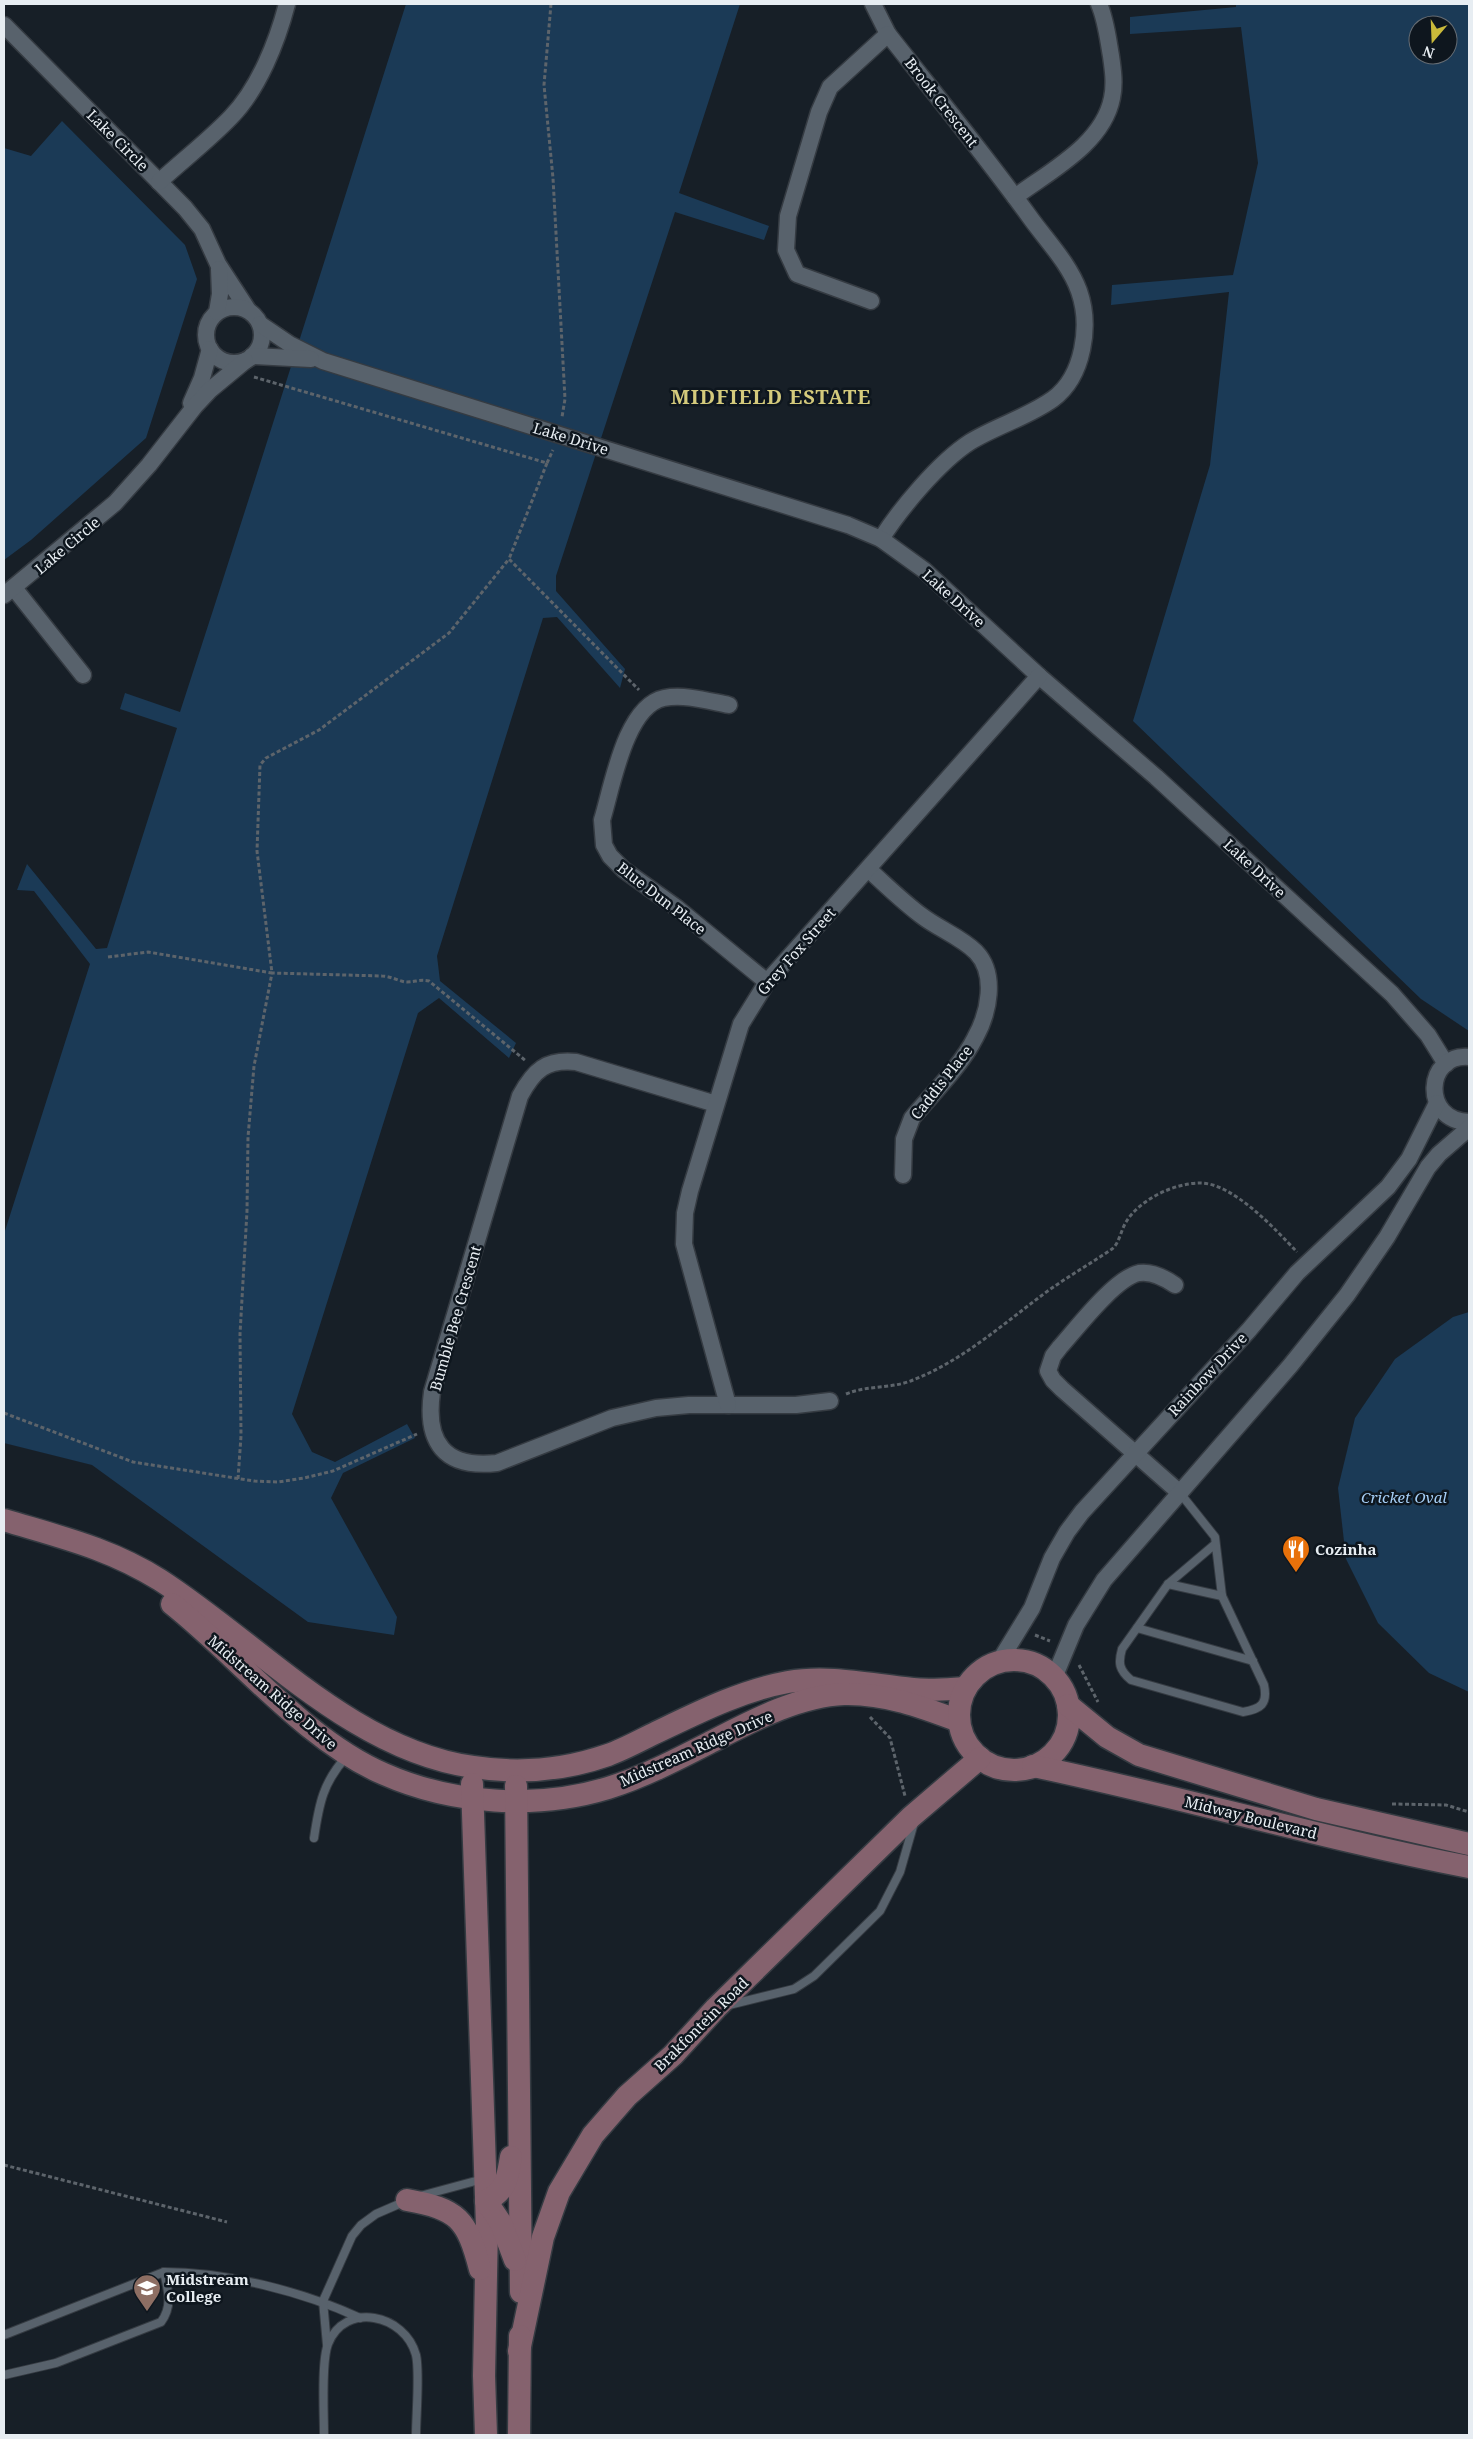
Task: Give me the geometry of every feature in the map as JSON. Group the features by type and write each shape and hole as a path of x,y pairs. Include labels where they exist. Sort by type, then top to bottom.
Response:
{"street":[{"path":"159,182 231,117 246,97 257,80 287,4"},
{"name":"Brook Crescent","path":"873,4 888,34 1015,197 1072,274 1079,293 1084,331 1080,357 1073,374 1054,398 969,443 953,456 901,512 881,539"},
{"path":"1015,197 1084,146 1095,136 1107,116 1112,98 1114,78 1109,41 1099,4"},
{"name":"Lake Circle","path":"4,25 159,182 202,229 218,264 248,310"},
{"path":"871,301 797,274 786,250 788,216 819,112 830,87 888,34"},
{"name":"Lake Circle","path":"217,312 220,294 218,264"},
{"path":"232,307 248,310 260,324 262,342 249,359 229,363 222,360 210,349 207,342 207,327 217,312 232,307"},
{"name":"Lake Drive","path":"260,324 291,345 323,361 848,525 881,539 924,570 1039,676 1163,784 1392,994 1428,1035 1446,1064"},
{"name":"Lake Circle","path":"182,420 197,391 210,349"},
{"name":"Lake Drive","path":"249,359 277,356 323,361"},
{"name":"Lake Circle","path":"9,592 100,517 131,487 182,420 210,390 249,359"},
{"path":"9,592 83,675"},
{"name":"Grey Fox Street","path":"728,1405 684,1244 685,1213 741,1024 767,982 1039,676"},
{"path":"651,703 662,698 679,696 729,705"},
{"name":"Blue Dun Place","path":"651,703 640,713 627,736 602,820 604,845 610,856 624,870 677,908 767,982"},
{"name":"Caddis Place","path":"868,869 921,916 976,952 984,963 988,975 987,1004 976,1038 912,1118 906,1130 903,1149 903,1175"},
{"path":"1469,1057 1455,1059 1446,1064 1438,1072 1434,1082 1436,1103 1451,1118 1469,1122"},
{"name":"Bumble Bee Crescent","path":"716,1104 576,1062 561,1060 550,1063 538,1070 527,1083 520,1096 432,1392 430,1408 431,1428 441,1448 468,1463 497,1463 612,1418 671,1406 796,1405 830,1401"},
{"name":"Rainbow Drive","path":"999,1662 1032,1608 1052,1558 1067,1532 1082,1512 1307,1263 1346,1224 1375,1200 1399,1173 1436,1103"},
{"path":"1054,1678 1066,1647 1090,1600 1104,1580 1290,1366 1347,1296 1387,1237 1428,1167 1439,1154 1469,1128"},
{"path":"1175,1285 1158,1276 1140,1273 1119,1283 1060,1347 1048,1371 1052,1380 1180,1492"},
{"name":"Midstream Ridge Drive","path":"4,1520 93,1546 124,1559 194,1603 349,1718 387,1739 424,1754 472,1767 515,1771 545,1769 608,1755 727,1700 788,1682 826,1679 913,1689 966,1688"},
{"name":"Midstream Ridge Drive","path":"93,1546 195,1622 309,1726 348,1756 384,1774 417,1787 472,1799 518,1800 574,1796 608,1788 654,1771 764,1716 820,1698 842,1694 880,1696 914,1705 959,1721"},
{"name":"Midway Boulevard","path":"1033,1766 1049,1756 1062,1742 1068,1724 1068,1705 1063,1690 1054,1678 1038,1666 1019,1660 999,1662 983,1669 966,1688 960,1703 959,1721 968,1745 980,1758 1006,1769 1033,1766 1124,1785 1402,1854 1469,1867"},
{"name":"Midway Boulevard","path":"1068,1705 1106,1737 1139,1755 1316,1809 1469,1844"},
{"name":"Brakfontein Road","path":"519,2351 538,2257 559,2192 593,2135 627,2096 673,2054 716,2008 912,1816 980,1758"},
{"path":"472,1767 486,2201 487,2291 484,2376 486,2435"},
{"name":"Brakfontein Road","path":"515,1771 518,1800 520,2435"},
{"path":"486,2201 499,2195 503,2190 519,2117"},
{"path":"407,2200 437,2205 448,2211 458,2220 468,2233 475,2248 487,2291"},
{"path":"486,2201 506,2235 521,2278"}],"lane":[{"path":"1180,1492 1214,1537 1222,1596 1253,1661 1267,1696 1263,1705 1256,1710 1243,1712 1131,1680 1122,1672 1119,1661 1122,1649 1168,1584 1214,1545"},
{"path":"1168,1584 1222,1596"},
{"path":"1137,1628 1253,1661"},
{"path":"314,1838 324,1790 334,1770 348,1756"},
{"path":"716,2008 794,1989 814,1976 880,1911 900,1872 912,1816"},
{"path":"324,2435 327,2346 323,2301 346,2248 361,2224 376,2214 407,2200 485,2179"},
{"path":"4,2375 56,2363 161,2322 168,2310 169,2297 164,2272"},
{"path":"4,2335 164,2272 191,2272 225,2278 323,2301 360,2318"},
{"path":"327,2346 332,2334 342,2323 360,2318 380,2319 396,2325 408,2338 416,2356 416,2435"}],"path":[{"path":"238,1479 241,1436 240,1334 248,1137 254,1066 272,973 257,851 260,765 266,758 319,730 449,633 509,559 547,463 558,434 565,399 553,178 544,85 551,4"},
{"path":"232,371 547,463"},
{"path":"509,559 651,703"},
{"path":"108,956 148,952 272,973 392,976 406,982 419,979 429,981 538,1070"},
{"path":"830,1401 853,1391 912,1381 982,1342 1046,1292 1113,1248 1126,1223 1138,1207 1159,1195 1184,1185 1208,1183 1221,1188 1266,1220 1307,1263"},
{"path":"4,1413 133,1462 238,1479 278,1482 333,1471 431,1428"},
{"path":"1020,1630 1066,1647 1084,1672 1100,1707"},
{"path":"842,1694 878,1724 890,1738 912,1816"},
{"path":"1384,1803 1446,1805 1469,1812"},
{"path":"4,2165 227,2222"}],"green space":[{"path":"406,4 740,4 679,193 769,226 764,240 675,212 556,576 556,591 625,669 620,688 557,617 543,618 437,956 440,981 516,1043 509,1058 439,998 418,1013 292,1414 312,1452 335,1462 407,1424 415,1438 343,1473 331,1498 397,1617 394,1635 308,1622 92,1465 4,1443 4,1234 90,964 34,891 17,890 27,864 96,949 107,948 177,728 120,709 125,693 180,712"},
{"path":"1236,4 1469,4 1469,1031 1421,999 1133,721 1210,465 1229,292 1111,305 1112,285 1233,275 1258,163 1241,27 1130,34 1130,17 1236,7"},
{"path":"62,121 185,245 197,279 146,438 31,540 4,560 4,148 31,156"},
{"name":"Cricket Oval","path":"1469,1312 1469,1692 1429,1673 1378,1623 1346,1559 1338,1488 1355,1418 1395,1359 1453,1317"}],"place":[{"name":"Cozinha","path":"1296,1573"},
{"name":"Midstream College","path":"147,2312"}],"district":[{"name":"MIDFIELD ESTATE","path":"771,396"}]}
